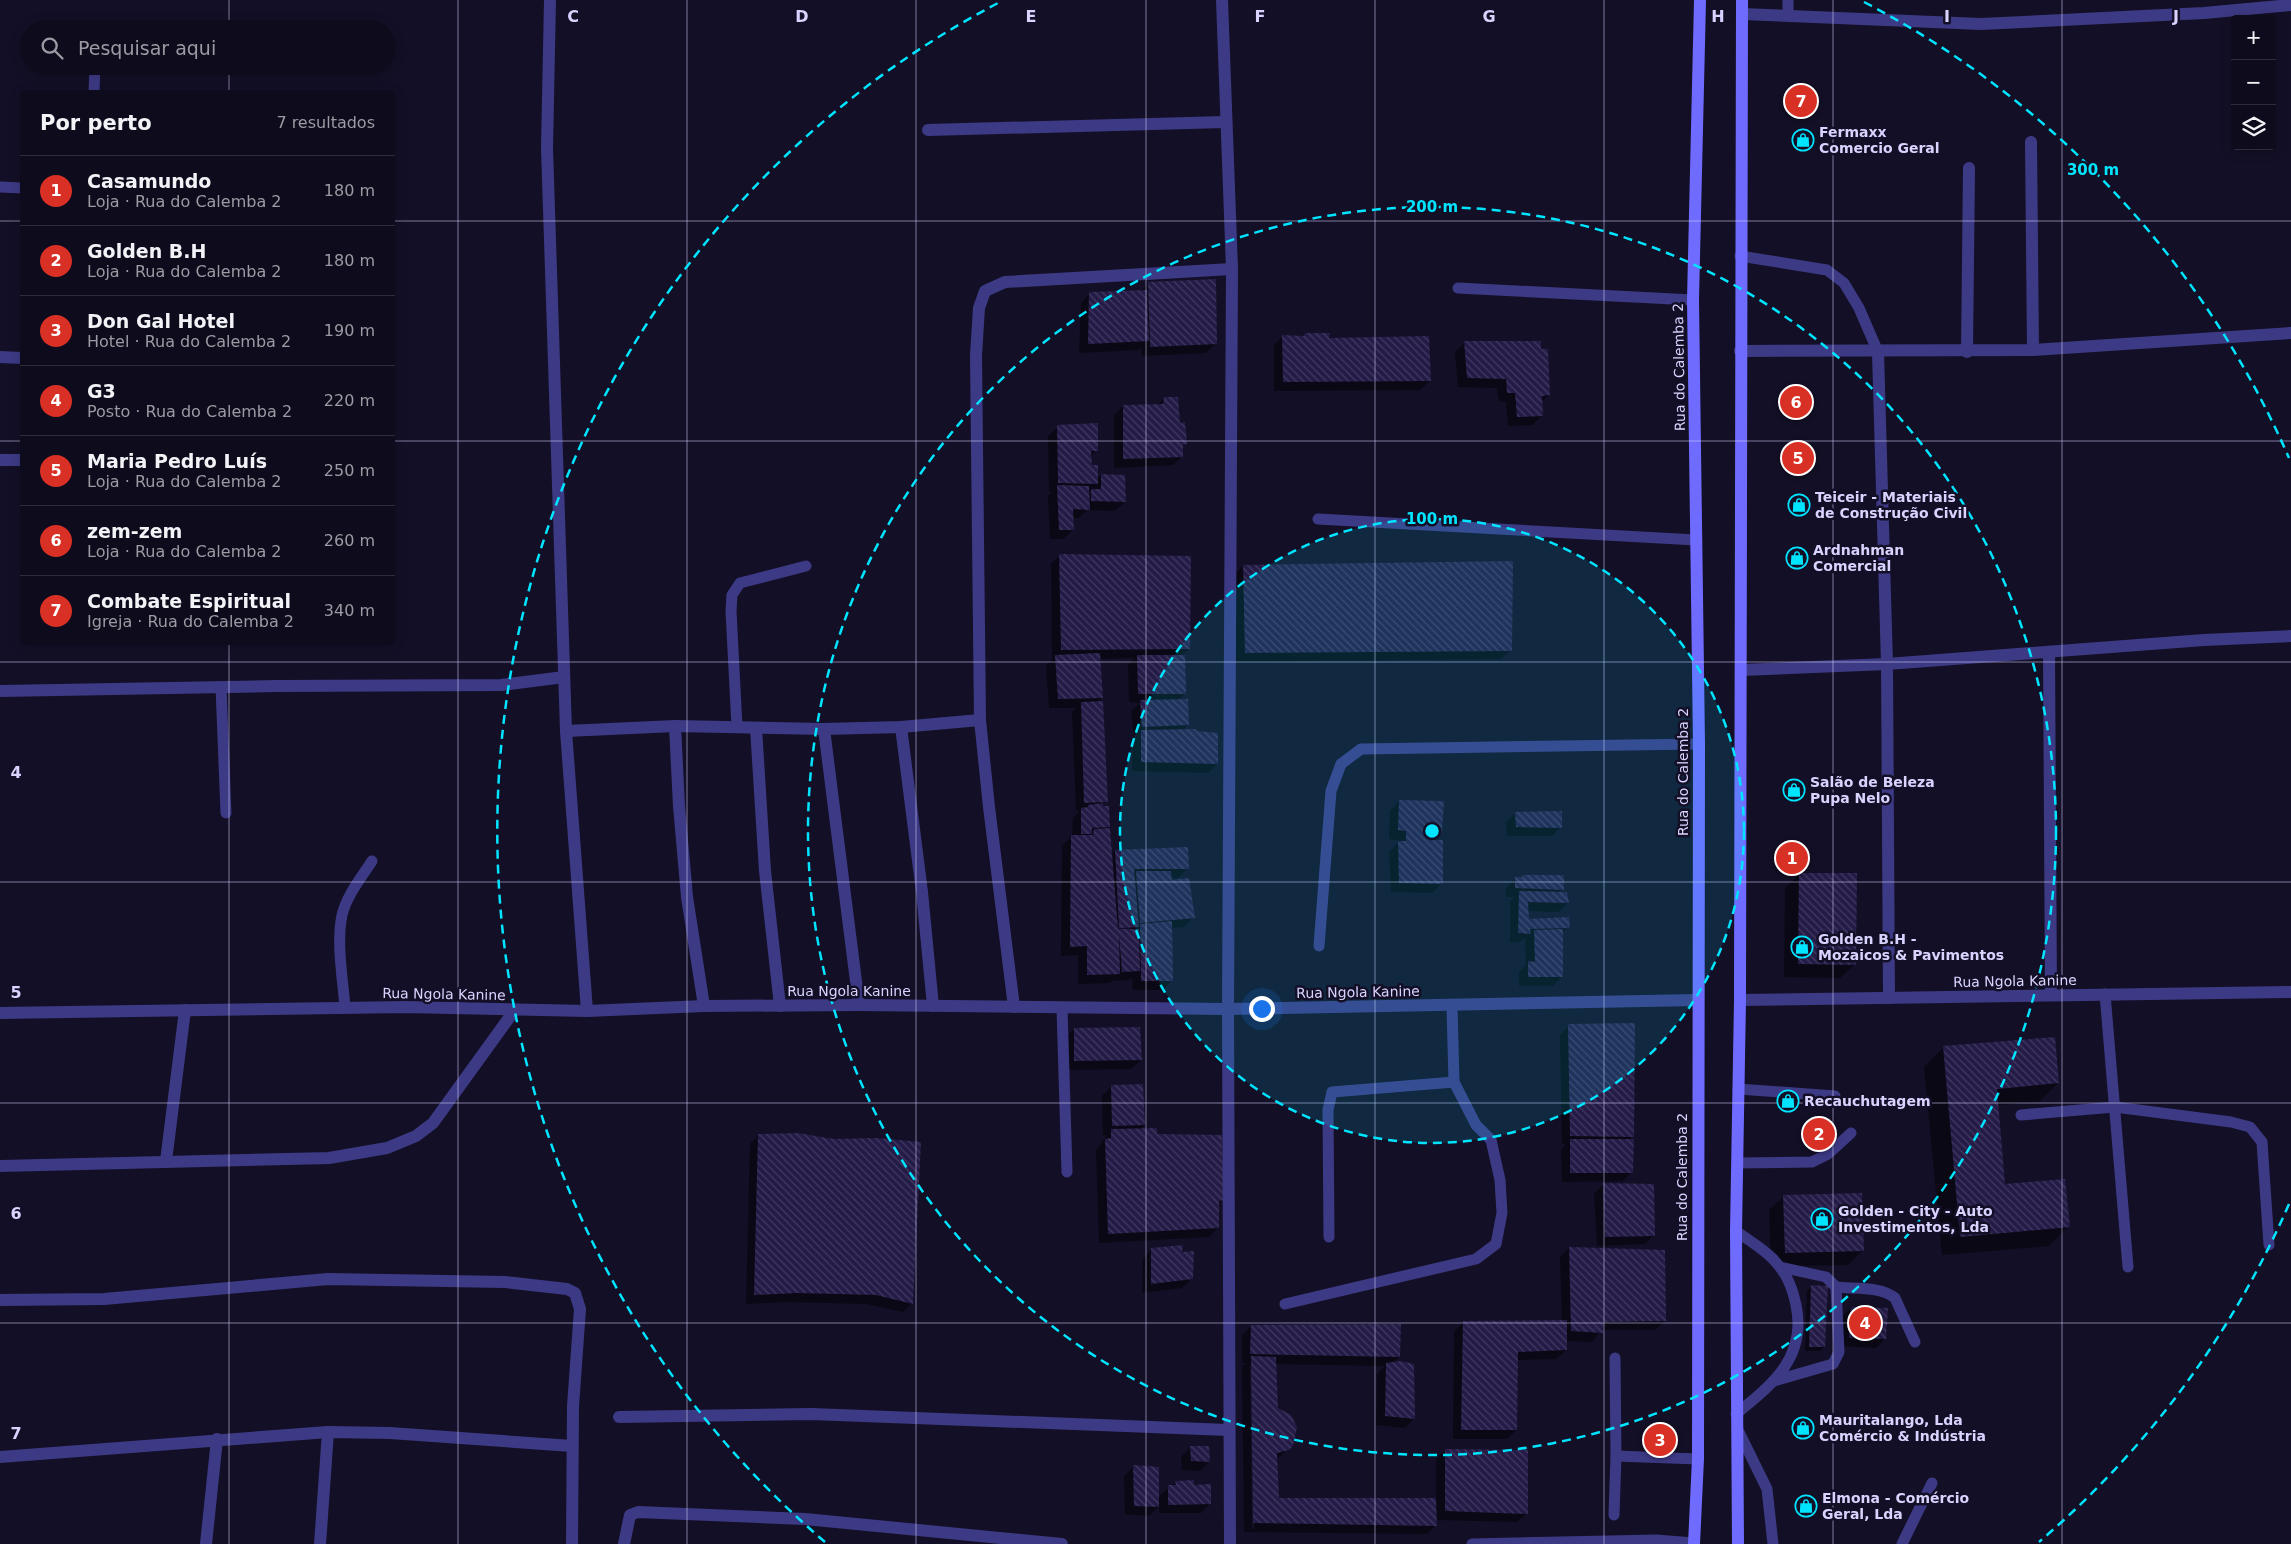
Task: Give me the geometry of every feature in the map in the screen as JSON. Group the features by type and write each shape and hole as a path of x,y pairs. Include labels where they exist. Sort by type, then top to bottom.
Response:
{"main road":[{"name":"Rua do Calemba 2","path":"1694,1544 1698,1459 1699,744 1693,300 1700,0"},
{"path":"1738,1544 1736,1231 1740,1000 1742,0"}],"street":[{"path":"550,0 547,148 564,677 566,731 587,1011"},
{"path":"1222,0 1225,122 1232,269 1228,1009 1228,1430 1230,1544"},
{"path":"1742,14 1981,24 2204,13 2291,5"},
{"path":"928,130 1225,122"},
{"path":"2031,142 2033,350"},
{"path":"1967,352 1969,168"},
{"path":"1014,1007 988,807 980,720 976,356 979,308 985,292 1005,282 1232,269"},
{"path":"1740,351 1967,352 2033,350 2291,333"},
{"path":"1878,352 1887,664 1889,998"},
{"path":"0,357 20,358"},
{"path":"0,460 20,460"},
{"path":"1741,670 1887,664 2291,636"},
{"path":"2050,652 2051,995"},
{"path":"0,691 501,685 564,677"},
{"path":"566,731 675,726 824,729 901,727 980,720"},
{"path":"675,726 677,787 687,897 704,1006"},
{"path":"901,727 921,883 932,1006"},
{"path":"756,728 765,872 780,1006"},
{"path":"824,729 858,1005"},
{"name":"Rua Ngola Kanine","path":"1740,1000 2291,992"},
{"name":"Rua Ngola Kanine","path":"0,1013 345,1008 587,1011 704,1006 858,1005 1228,1009 1698,1000"},
{"path":"166,1160 185,1010"},
{"path":"0,1166 166,1160 329,1158 387,1148 416,1136 433,1123 514,1011"},
{"path":"0,1300 104,1299 328,1279 505,1282 567,1289 575,1293 580,1309 572,1446 572,1544"},
{"path":"619,1417 812,1414 1228,1430"},
{"path":"0,1457 328,1432 390,1433 572,1446"},
{"path":"320,1544 328,1432"},
{"path":"206,1544 217,1439"},
{"path":"624,1544 627,1522 630,1515 638,1512 805,1519 1062,1544"}],"lane":[{"path":"1788,0 1788,16"},
{"path":"94,90 95,75"},
{"path":"0,187 20,188"},
{"path":"1740,256 1828,270 1844,283 1859,308 1878,352"},
{"path":"1458,288 1693,300"},
{"path":"1318,519 1696,540"},
{"path":"737,727 731,611 732,595 740,583 806,566"},
{"path":"221,687 226,813"},
{"path":"1319,946 1331,791 1341,764 1361,750 1699,744"},
{"path":"345,1008 340,935 342,915 349,897 372,861"},
{"path":"2105,994 2128,1267"},
{"path":"1285,1304 1476,1259 1496,1244 1502,1213 1500,1180 1491,1140 1476,1125 1454,1082 1452,1006"},
{"path":"1062,1008 1067,1172"},
{"path":"1328,1237 1328,1110 1332,1092 1454,1082"},
{"path":"1738,1089 1835,1096"},
{"path":"2021,1115 2114,1107 2232,1122 2250,1127 2262,1142 2269,1245"},
{"path":"1737,1163 1812,1162 1828,1154 1851,1133"},
{"path":"1736,1231 1771,1257 1792,1285 1799,1328 1796,1346 1783,1370 1736,1420 1767,1489 1774,1544"},
{"path":"1780,1267 1826,1277 1836,1287 1883,1292 1891,1295 1895,1298 1915,1342"},
{"path":"1774,1381 1833,1364 1837,1360 1839,1352 1836,1287"},
{"path":"1614,1515 1616,1456 1615,1358"},
{"path":"1616,1456 1698,1459"},
{"path":"1902,1544 1932,1482"},
{"path":"1472,1544 1656,1540 1694,1544"}],"building":[{"path":"1216,279 1217,344 1150,347 1148,282"},
{"path":"1147,290 1149,341 1088,344 1089,292"},
{"path":"1305,333 1330,333 1329,338 1429,336 1431,381 1283,382 1282,335 1304,336"},
{"path":"1464,341 1541,341 1541,349 1548,349 1550,395 1542,396 1543,416 1517,417 1515,393 1507,393 1506,379 1467,378"},
{"path":"1164,397 1178,397 1180,423 1185,422 1187,444 1183,445 1183,457 1123,459 1123,405 1163,404"},
{"path":"1098,423 1098,451 1091,451 1092,465 1098,465 1098,484 1058,483 1057,425"},
{"path":"1101,474 1125,475 1126,502 1091,501 1091,489 1101,489"},
{"path":"1057,485 1089,486 1090,510 1073,509 1074,530 1059,530"},
{"path":"1059,554 1191,556 1190,649 1061,650"},
{"path":"1513,561 1512,651 1245,653 1243,565"},
{"path":"1100,653 1103,698 1058,699 1055,655"},
{"path":"1137,655 1185,655 1186,694 1138,694"},
{"path":"1188,699 1189,725 1142,727 1140,700"},
{"path":"1103,701 1108,802 1084,803 1081,702"},
{"path":"1196,729 1197,731 1218,733 1218,764 1141,762 1141,730"},
{"path":"1399,800 1444,801 1442,832 1430,833 1430,840 1443,840 1443,884 1399,883 1398,841 1406,841 1406,831 1398,830"},
{"path":"1103,803 1103,806 1109,806 1110,827 1092,828 1092,834 1081,834 1081,808"},
{"path":"1562,811 1562,828 1516,827 1515,812"},
{"path":"1110,828 1118,929 1139,929 1140,971 1122,972 1119,934 1120,974 1087,975 1087,946 1070,947 1071,835 1093,835 1094,829"},
{"path":"1188,847 1189,869 1134,869 1139,927 1119,928 1115,850"},
{"path":"1136,871 1171,871 1172,880 1189,878 1195,918 1140,923"},
{"path":"1799,873 1857,873 1856,965 1798,964"},
{"path":"1523,875 1564,875 1564,890 1515,888 1515,877 1522,877"},
{"path":"1519,891 1567,892 1569,903 1528,902 1529,919 1569,917 1570,928 1530,929 1531,934 1518,933"},
{"path":"1172,921 1173,981 1141,981 1140,924"},
{"path":"1563,929 1563,977 1528,977 1528,961 1535,962 1534,930"},
{"path":"1635,1023 1634,1137 1570,1136 1568,1024"},
{"path":"1140,1027 1142,1060 1074,1061 1074,1028"},
{"path":"2055,1037 2059,1083 1997,1089 2005,1184 2065,1179 2070,1227 1960,1237 1943,1046"},
{"path":"1143,1084 1145,1125 1112,1126 1111,1085"},
{"path":"1157,1128 1157,1134 1222,1135 1224,1200 1219,1201 1219,1228 1108,1234 1105,1139 1111,1138 1111,1129"},
{"path":"798,1133 833,1139 876,1138 921,1142 913,1304 876,1295 797,1293 754,1295 758,1134"},
{"path":"1570,1139 1634,1139 1633,1173 1570,1173"},
{"path":"1603,1183 1654,1184 1655,1236 1605,1237"},
{"path":"1862,1193 1864,1251 1785,1253 1783,1195"},
{"path":"1183,1245 1182,1252 1194,1251 1193,1279 1151,1284 1151,1248"},
{"path":"1569,1247 1665,1250 1666,1321 1603,1322 1603,1333 1571,1331"},
{"path":"1811,1285 1828,1286 1825,1347 1809,1347"},
{"path":"1851,1307 1888,1308 1886,1339 1849,1338"},
{"path":"1567,1320 1567,1350 1518,1352 1517,1430 1461,1430 1463,1321"},
{"path":"1401,1324 1400,1357 1250,1354 1251,1325"},
{"path":"1251,1356 1276,1357 1278,1408 1291,1415 1297,1427 1293,1446 1289,1450 1277,1453 1279,1498 1436,1498 1437,1526 1253,1523"},
{"path":"1401,1361 1414,1364 1415,1419 1385,1416 1386,1363"},
{"path":"1190,1446 1209,1446 1210,1462 1191,1461"},
{"path":"1445,1449 1528,1450 1528,1514 1445,1511"},
{"path":"1133,1465 1159,1467 1159,1507 1134,1506"},
{"path":"1194,1480 1194,1485 1211,1484 1211,1504 1168,1505 1168,1485 1176,1485 1175,1481"}],"place":[{"name":"Combate Espiritual","path":"1801,101"},
{"name":"Fermaxx Comercio Geral","path":"1803,140"},
{"name":"zem-zem","path":"1796,402"},
{"name":"Maria Pedro Luís","path":"1798,458"},
{"name":"Teiceir - Materiais de Construção Civil","path":"1799,505"},
{"name":"Ardnahman Comercial","path":"1797,558"},
{"name":"Salão de Beleza Pupa Nelo","path":"1794,790"},
{"name":"Casamundo","path":"1792,858"},
{"name":"Golden B.H - Mozaicos & Pavimentos","path":"1802,947"},
{"name":"Recauchutagem","path":"1788,1101"},
{"name":"Golden B.H","path":"1819,1134"},
{"name":"Golden - City - Auto Investimentos, Lda","path":"1822,1219"},
{"name":"G3","path":"1865,1323"},
{"name":"Mauritalango, Lda Comércio & Indústria","path":"1803,1428"},
{"name":"Don Gal Hotel","path":"1660,1440"},
{"name":"Elmona - Comércio Geral, Lda","path":"1806,1506"}]}
